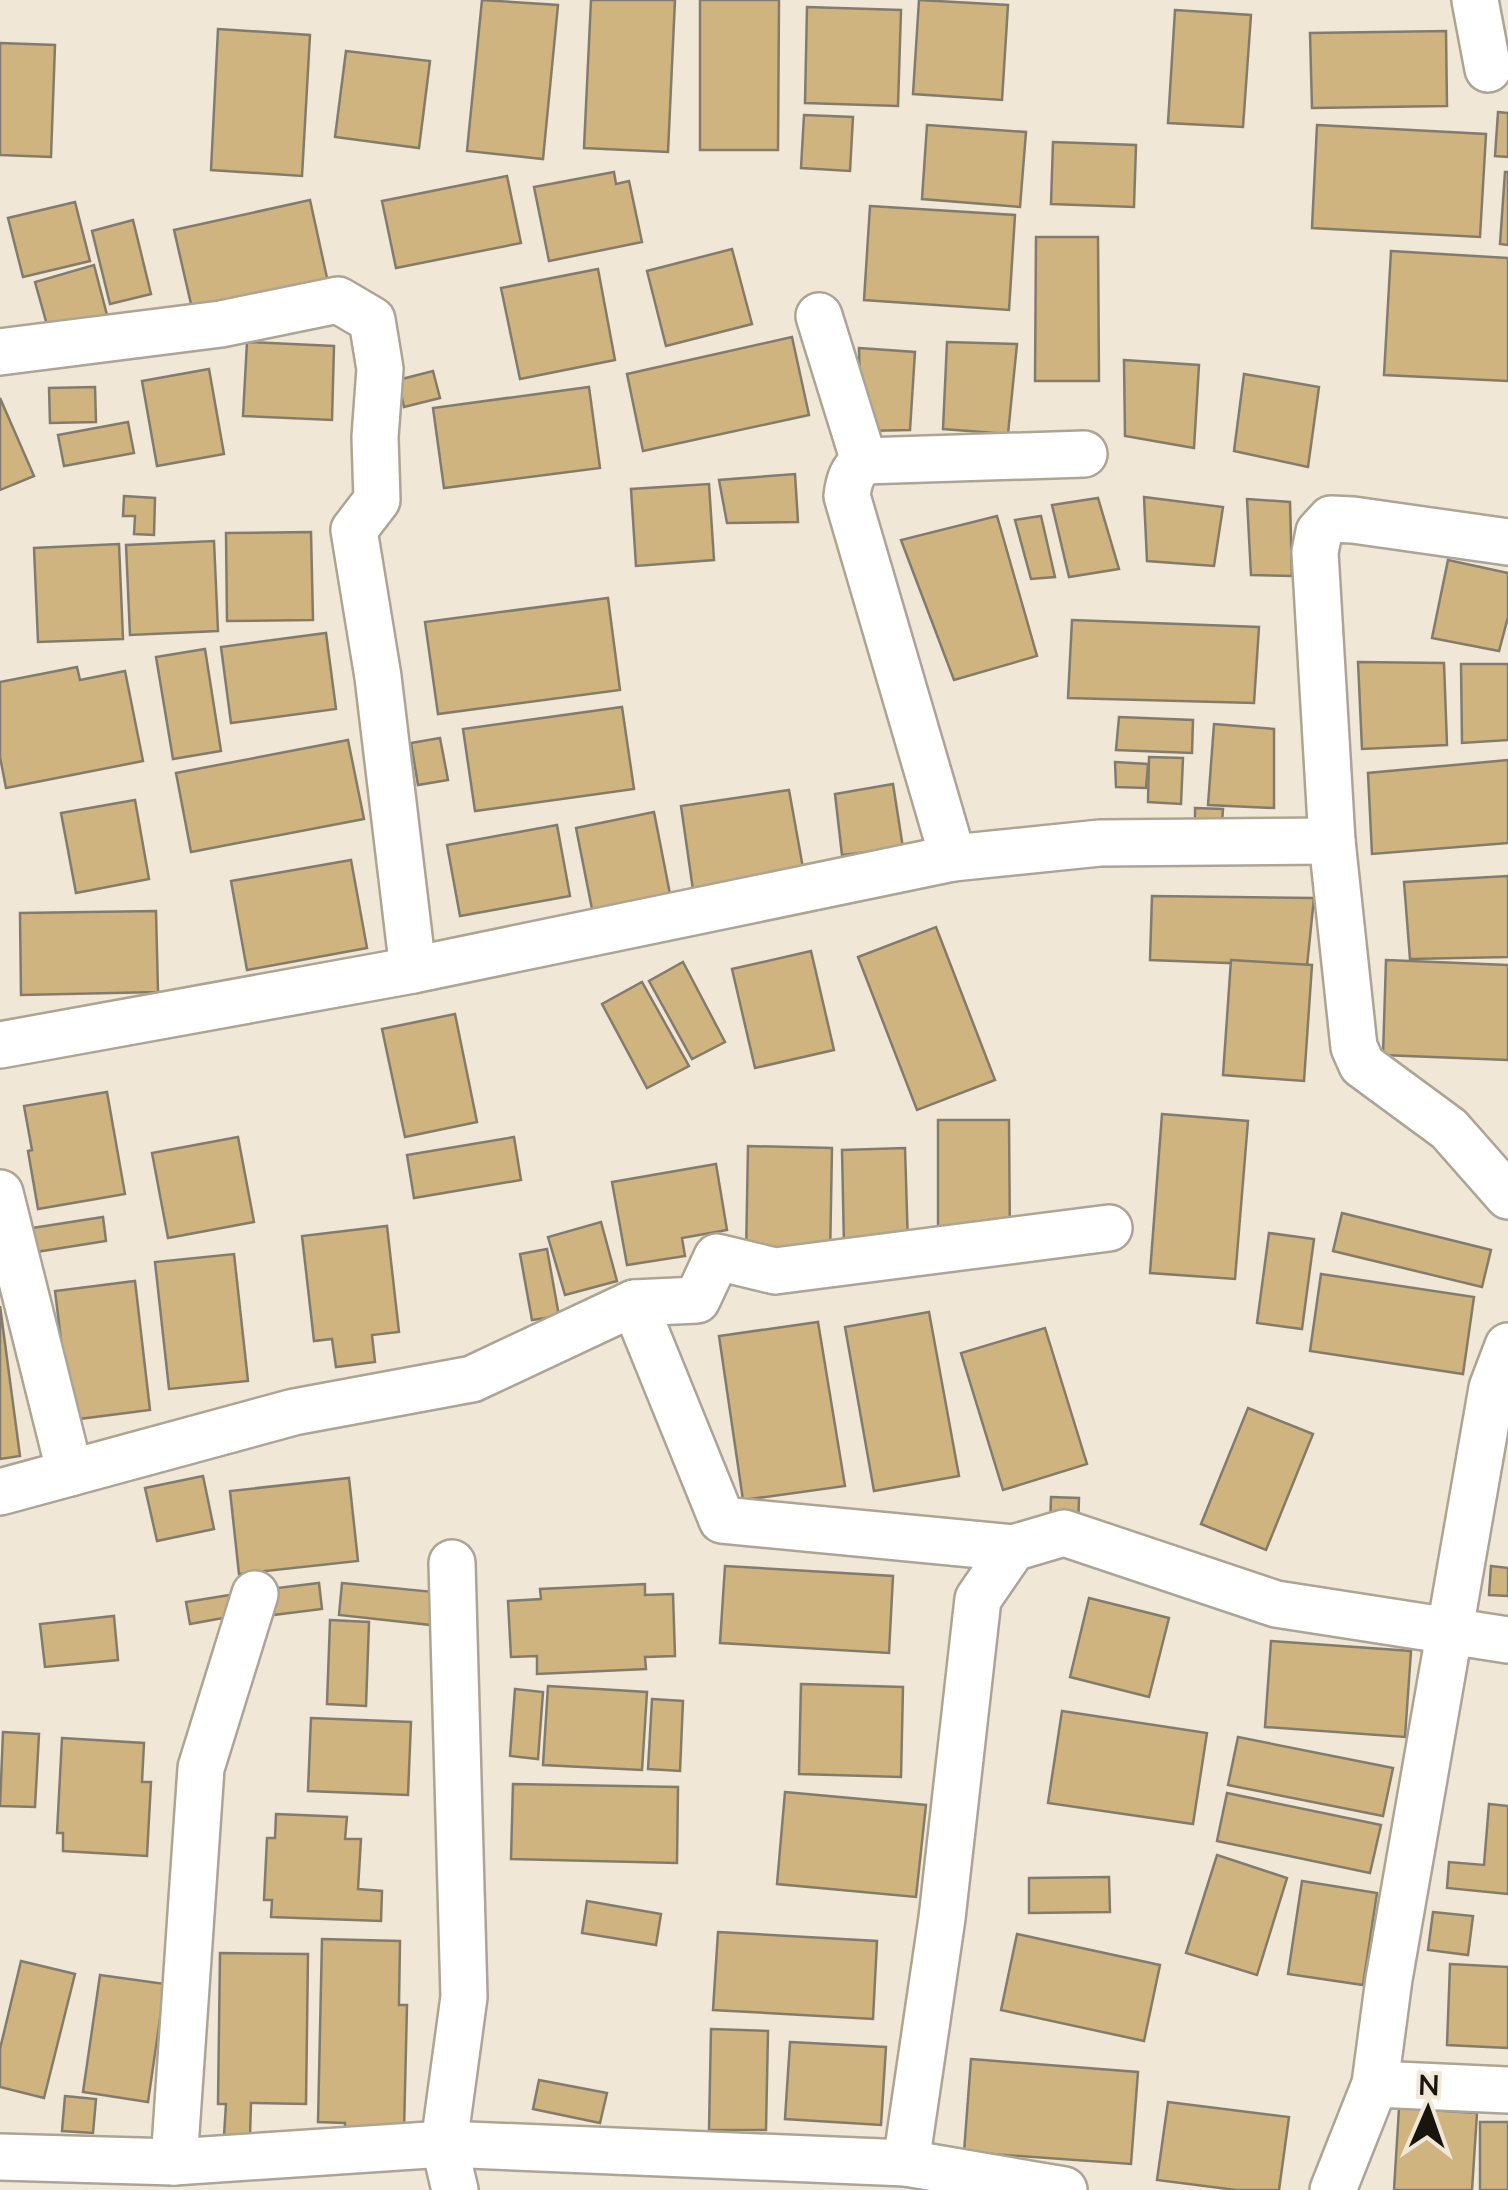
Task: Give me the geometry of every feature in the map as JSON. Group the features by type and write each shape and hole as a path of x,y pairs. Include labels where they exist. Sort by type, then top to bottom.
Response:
{"street":[{"path":"1475,0 1488,69"},
{"path":"0,352 221,324 338,300 372,320 380,370 375,437 377,500 354,530 378,677 414,970"},
{"path":"819,316 864,461"},
{"path":"864,461 1084,454"},
{"path":"864,461 848,482 847,496 954,858"},
{"path":"1508,542 1331,520 1319,532 1314,552 1332,841 1354,1047 1362,1065 1449,1129 1508,1196"},
{"path":"0,1045 414,970 954,858 1100,843 1332,841"},
{"path":"0,1193 70,1473"},
{"path":"0,1492 294,1412 472,1379 634,1303 698,1300 717,1257 775,1271 1109,1228"},
{"path":"634,1303 722,1520 1013,1548 1064,1533 1276,1604 1508,1640"},
{"path":"1333,2190 1375,2084 1389,1979 1492,1388 1508,1346"},
{"path":"920,2173 942,1918 978,1599 1013,1548"},
{"path":"452,1563 464,1997 444,2144 456,2190"},
{"path":"174,2162 202,1768 255,1594"},
{"path":"1375,2084 1508,2090"},
{"path":"0,2157 174,2162 444,2144 920,2173 1064,2190"}],"building":[{"path":"482,0 558,5 543,159 467,151"},
{"path":"591,0 675,0 668,152 584,148"},
{"path":"700,0 779,0 778,150 700,150"},
{"path":"919,0 1008,5 1002,100 913,94"},
{"path":"807,7 901,10 898,106 805,103"},
{"path":"1175,10 1251,15 1243,127 1168,123"},
{"path":"218,29 310,35 302,176 211,170"},
{"path":"1446,31 1447,106 1312,108 1310,33"},
{"path":"0,43 55,45 51,157 0,155"},
{"path":"346,51 430,61 419,148 335,137"},
{"path":"1498,112 1508,113 1508,157 1495,156"},
{"path":"804,115 853,117 850,171 801,168"},
{"path":"927,125 1026,132 1020,207 922,199"},
{"path":"1317,125 1486,134 1480,237 1312,228"},
{"path":"1053,142 1136,145 1134,207 1051,204"},
{"path":"614,172 616,184 629,181 642,242 549,261 534,187"},
{"path":"1508,172 1508,245 1500,244"},
{"path":"507,176 521,243 396,268 382,201"},
{"path":"310,200 329,287 194,317 174,230"},
{"path":"75,202 90,261 23,277 8,218"},
{"path":"870,206 1015,215 1009,310 864,300"},
{"path":"133,220 151,294 110,304 92,231"},
{"path":"1036,237 1098,237 1099,381 1035,381"},
{"path":"732,249 752,324 666,346 647,271"},
{"path":"1391,251 1508,258 1508,381 1384,375"},
{"path":"94,265 107,315 49,332 35,282"},
{"path":"598,269 615,360 520,379 501,288"},
{"path":"792,337 809,415 643,451 627,374"},
{"path":"247,342 334,346 332,420 243,416"},
{"path":"947,342 1017,344 1008,434 943,429"},
{"path":"859,348 915,352 910,430 861,431"},
{"path":"1124,360 1199,365 1194,448 1125,436"},
{"path":"209,369 224,454 157,466 142,381"},
{"path":"433,371 440,398 404,407 398,380"},
{"path":"1244,374 1319,387 1308,467 1234,451"},
{"path":"95,387 96,422 50,423 49,388"},
{"path":"589,387 600,468 444,488 433,408"},
{"path":"0,398 34,476 0,490"},
{"path":"128,422 134,453 64,466 58,435"},
{"path":"795,474 798,522 727,523 719,480"},
{"path":"709,484 714,560 636,566 631,489"},
{"path":"124,496 155,498 154,535 134,534 135,516 123,516"},
{"path":"1144,497 1223,507 1214,566 1147,561"},
{"path":"1098,498 1119,569 1069,577 1052,505"},
{"path":"1247,499 1290,502 1292,576 1251,575"},
{"path":"997,516 1037,656 954,680 901,540"},
{"path":"1041,516 1055,577 1031,579 1015,520"},
{"path":"311,532 313,620 227,621 226,533"},
{"path":"214,541 218,631 130,635 126,545"},
{"path":"119,544 123,639 38,642 34,548"},
{"path":"1448,560 1508,573 1508,617 1499,651 1432,638"},
{"path":"608,598 620,690 438,714 425,622"},
{"path":"1072,620 1259,627 1254,703 1068,698"},
{"path":"326,633 336,709 231,723 221,647"},
{"path":"205,649 221,751 173,759 156,657"},
{"path":"1358,662 1444,663 1447,745 1362,749"},
{"path":"1461,664 1508,664 1508,740 1462,743"},
{"path":"77,667 80,680 125,671 143,761 6,788 0,757 0,682"},
{"path":"622,707 634,789 475,811 463,729"},
{"path":"1119,717 1193,720 1192,753 1116,750"},
{"path":"1214,724 1274,729 1274,808 1208,805"},
{"path":"440,738 448,780 418,785 411,743"},
{"path":"348,740 364,819 191,852 176,773"},
{"path":"1149,757 1183,758 1181,804 1148,802"},
{"path":"1508,760 1508,843 1372,854 1368,773"},
{"path":"1115,762 1148,764 1146,788 1116,787"},
{"path":"893,784 903,848 842,855 835,794"},
{"path":"789,790 803,868 693,890 681,806"},
{"path":"135,800 149,879 76,893 61,813"},
{"path":"1195,808 1223,809 1221,838 1195,835"},
{"path":"654,812 671,899 593,914 576,828"},
{"path":"557,825 570,896 460,916 447,845"},
{"path":"351,860 367,948 247,970 231,881"},
{"path":"1508,876 1508,957 1410,959 1404,882"},
{"path":"1152,896 1314,898 1307,966 1150,960"},
{"path":"156,911 158,992 21,995 20,913"},
{"path":"936,927 995,1080 917,1110 858,957"},
{"path":"811,951 834,1050 755,1068 732,969"},
{"path":"1231,960 1312,965 1304,1081 1223,1075"},
{"path":"1386,960 1508,965 1508,1060 1383,1055"},
{"path":"683,962 725,1042 692,1059 649,981"},
{"path":"642,982 689,1066 647,1088 602,1004"},
{"path":"455,1014 477,1122 405,1137 382,1029"},
{"path":"107,1092 125,1194 38,1209 24,1106"},
{"path":"1162,1114 1248,1121 1235,1279 1150,1273"},
{"path":"938,1120 1009,1120 1010,1246 938,1247"},
{"path":"238,1137 254,1222 168,1238 152,1153"},
{"path":"514,1137 521,1180 414,1198 407,1155"},
{"path":"748,1146 832,1148 830,1258 746,1257"},
{"path":"905,1148 908,1245 844,1246 842,1150"},
{"path":"716,1164 727,1230 682,1238 685,1256 627,1265 612,1182"},
{"path":"1342,1213 1491,1250 1482,1287 1333,1251"},
{"path":"103,1217 106,1241 36,1252 32,1228"},
{"path":"601,1222 617,1281 565,1295 548,1237"},
{"path":"387,1226 399,1332 372,1335 375,1362 336,1367 332,1339 314,1341 302,1236"},
{"path":"1269,1233 1314,1239 1302,1329 1257,1323"},
{"path":"547,1249 559,1316 532,1320 520,1254"},
{"path":"234,1254 248,1381 169,1389 155,1262"},
{"path":"1321,1274 1474,1297 1463,1374 1310,1351"},
{"path":"135,1281 150,1410 71,1420 55,1291"},
{"path":"0,1306 20,1456 0,1459"},
{"path":"929,1312 959,1476 874,1491 845,1327"},
{"path":"818,1322 845,1486 743,1500 719,1336"},
{"path":"1045,1328 1087,1464 1003,1490 961,1353"},
{"path":"1248,1408 1313,1434 1266,1550 1201,1524"},
{"path":"203,1476 214,1529 157,1541 145,1488"},
{"path":"349,1478 358,1561 239,1574 230,1491"},
{"path":"1051,1497 1079,1498 1078,1530 1050,1529"},
{"path":"725,1566 893,1576 889,1653 720,1643"},
{"path":"1491,1566 1508,1568 1508,1596 1489,1595"},
{"path":"319,1583 322,1609 273,1615 269,1589"},
{"path":"342,1583 434,1592 431,1625 339,1615"},
{"path":"645,1584 645,1595 673,1594 675,1656 645,1657 646,1669 537,1674 537,1656 511,1657 508,1601 541,1599 540,1589"},
{"path":"242,1593 245,1614 190,1624 186,1602"},
{"path":"1089,1598 1169,1618 1149,1697 1070,1677"},
{"path":"114,1616 118,1660 45,1667 40,1624"},
{"path":"330,1620 369,1622 366,1706 327,1704"},
{"path":"1271,1641 1411,1651 1405,1737 1265,1727"},
{"path":"801,1684 903,1687 901,1777 799,1774"},
{"path":"548,1686 647,1692 642,1770 543,1765"},
{"path":"515,1689 543,1692 538,1759 510,1756"},
{"path":"652,1699 683,1701 680,1771 648,1769"},
{"path":"1062,1711 1207,1733 1193,1824 1048,1803"},
{"path":"311,1718 411,1722 408,1795 308,1791"},
{"path":"3,1732 39,1734 35,1807 0,1806"},
{"path":"1238,1737 1393,1768 1383,1816 1228,1785"},
{"path":"62,1738 144,1743 142,1782 151,1782 147,1856 63,1851 63,1833 57,1833"},
{"path":"513,1784 678,1787 677,1863 511,1859"},
{"path":"785,1792 926,1805 916,1897 777,1884"},
{"path":"1227,1793 1381,1825 1370,1873 1217,1841"},
{"path":"1489,1804 1508,1806 1508,1894 1447,1888 1449,1862 1484,1865"},
{"path":"276,1814 347,1817 345,1839 361,1839 358,1889 382,1891 381,1921 271,1917 272,1900 264,1900 267,1838 275,1838"},
{"path":"1217,1855 1287,1878 1257,1975 1186,1953"},
{"path":"1109,1877 1110,1912 1029,1913 1029,1878"},
{"path":"1302,1881 1377,1893 1363,1985 1288,1974"},
{"path":"587,1901 661,1914 656,1945 582,1933"},
{"path":"1433,1912 1473,1916 1468,1955 1428,1950"},
{"path":"718,1932 877,1941 873,2019 713,2010"},
{"path":"1017,1934 1160,1965 1144,2041 1001,2010"},
{"path":"322,1939 400,1941 399,2005 407,2005 404,2131 345,2130 345,2123 318,2122"},
{"path":"220,1953 308,1954 306,2104 251,2103 250,2136 224,2136 226,2104 218,2104"},
{"path":"21,1961 75,1974 44,2098 0,2087 0,2049"},
{"path":"1450,1964 1508,1967 1508,2048 1447,2045"},
{"path":"100,1975 165,1984 148,2102 83,2092"},
{"path":"711,2029 768,2031 766,2130 709,2130"},
{"path":"790,2042 886,2047 881,2125 785,2119"},
{"path":"971,2059 1138,2072 1131,2164 964,2152"},
{"path":"539,2080 607,2093 600,2123 533,2109"},
{"path":"65,2096 96,2099 93,2133 62,2131"},
{"path":"1168,2102 1289,2117 1279,2190 1236,2190 1157,2180"},
{"path":"1399,2108 1477,2113 1472,2190 1394,2190"},
{"path":"1480,2122 1508,2122 1508,2190 1480,2190"}]}
